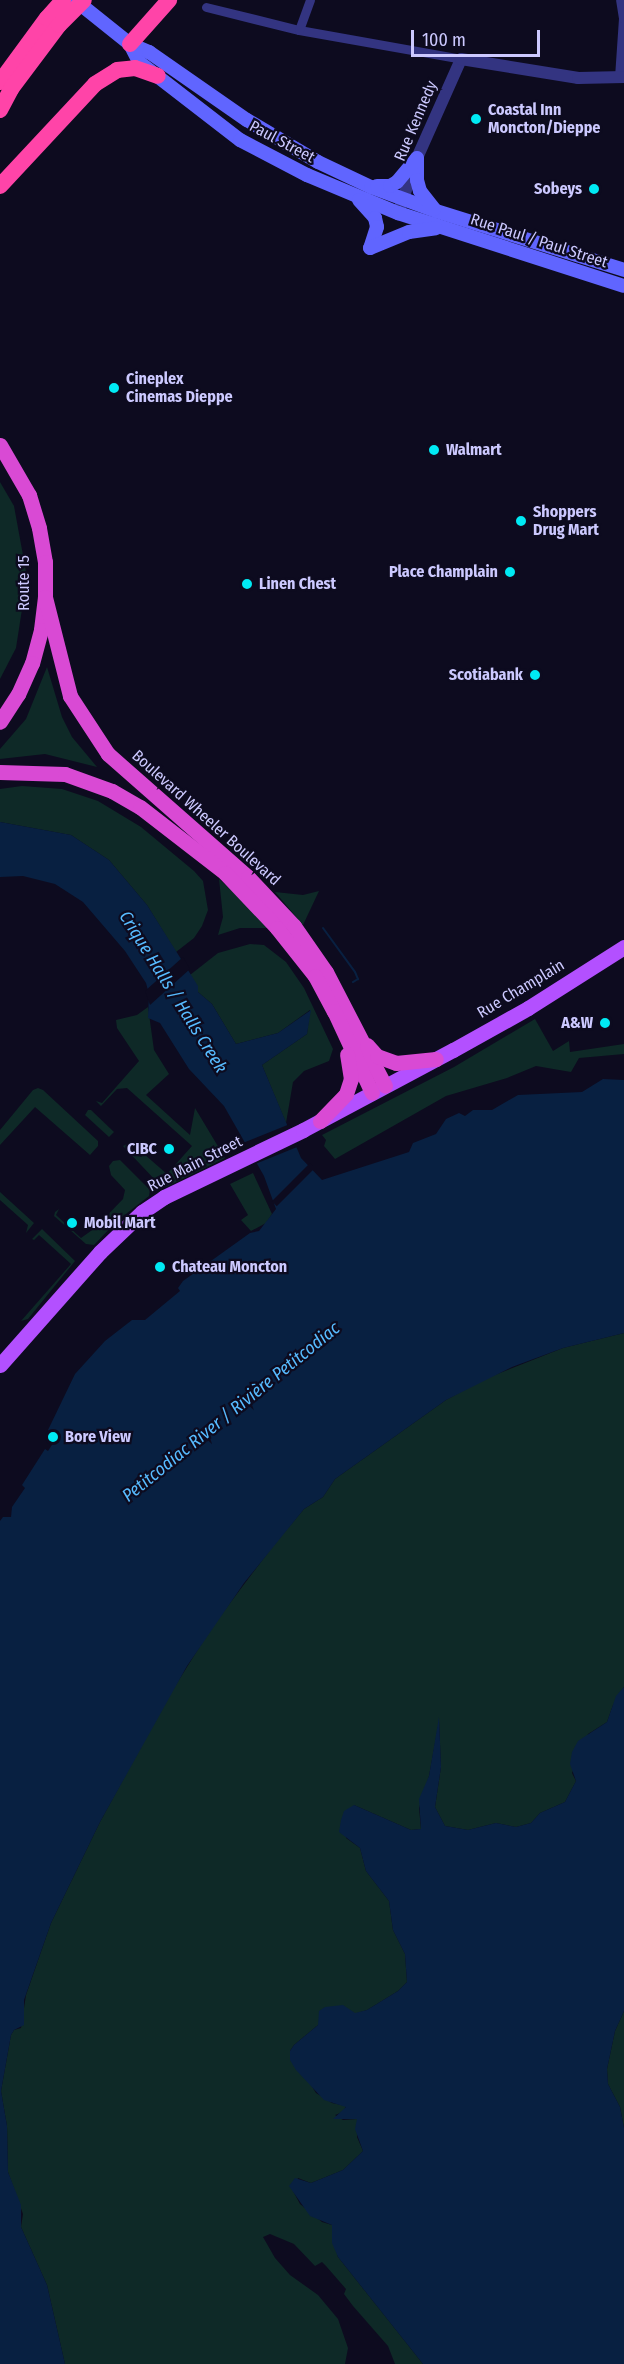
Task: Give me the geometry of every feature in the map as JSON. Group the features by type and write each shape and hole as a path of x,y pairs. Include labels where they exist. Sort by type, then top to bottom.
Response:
{"highway":[{"path":"0,110 63,0"},
{"path":"0,82 53,21 84,0"},
{"path":"130,44 169,0"},
{"path":"0,186 95,84 117,70 132,68 158,76"},
{"name":"Route 15","path":"0,445 29,495 39,528 45,562 45,597 41,630 32,663 18,694 0,722"},
{"name":"Boulevard Wheeler Boulevard","path":"45,597 70,696 108,754 248,877 294,926 326,972 360,1038 379,1089"},
{"name":"Boulevard Wheeler Boulevard","path":"0,772 65,774 112,791 140,807 233,881 293,946 315,976 379,1089"},
{"path":"320,1121 346,1094 351,1079 351,1066 334,1011"},
{"path":"360,1038 377,1056 396,1063 436,1059"}],"main road":[{"path":"75,0 130,44 149,51 285,144 371,187 436,211 624,270"},
{"name":"Paul Street","path":"130,44 139,62 240,140 358,198 444,228"},
{"path":"371,187 390,186 397,182 417,158"},
{"path":"417,158 417,180 420,191 436,211"},
{"path":"358,198 375,218 377,227 370,248 409,232 425,228 444,228"},
{"name":"Rue Paul / Paul Street","path":"444,228 624,286"},
{"name":"Rue Champlain","path":"379,1089 528,1008 624,947"},
{"name":"Rue Main Street","path":"0,1365 99,1252 142,1212 164,1197 232,1166 379,1089"}],"street":[{"path":"299,30 310,0"},
{"path":"206,6 299,30 578,78 622,77 623,18 620,0"},
{"name":"Rue Kennedy","path":"398,213 417,158 461,59"}],"green space":[{"path":"0,482 14,506 27,577 16,648 0,679"},
{"path":"47,667 62,717 72,737 97,767 45,754 0,759 0,749 26,719"},
{"path":"22,786 62,789 98,801 141,827 194,871 203,881 208,910 194,938 176,952 147,905 109,860 71,835 0,822 0,789"},
{"path":"219,879 268,928 240,928 218,935 223,917"},
{"path":"319,891 303,925 275,892 303,895"},
{"path":"250,944 264,945 286,962 304,988 333,1049 329,1061 304,1071 293,1082 286,1123 262,1065 307,1034 310,1010 278,1033 236,1044 212,1004 198,992 190,975 218,953"},
{"path":"148,1007 154,1050 169,1074 146,1095 190,1135 195,1108 225,1158 166,1187 157,1182 123,1146 127,1144 141,1157 144,1154 167,1174 192,1146 127,1088 117,1089 101,1106 96,1101 102,1103 139,1061 117,1028 116,1020 137,1015"},
{"path":"535,1019 553,1051 569,1041 570,1052 624,1044 624,1054 579,1058 571,1072 536,1066 507,1078 446,1096 335,1159 324,1146 326,1140 322,1135 454,1067"},
{"path":"38,1088 43,1090 98,1141 98,1146 90,1155 35,1107 0,1145 0,1130 33,1090"},
{"path":"88,1110 91,1110 114,1132 109,1137 85,1115"},
{"path":"120,1160 150,1190 149,1196 117,1221 94,1245 86,1244 54,1216 55,1212 59,1209 56,1215 81,1238 95,1228 123,1199 125,1190 111,1175 109,1166 113,1161"},
{"path":"253,1173 272,1214 266,1223 251,1231 241,1220 248,1215 230,1184"},
{"path":"0,1192 34,1223 26,1233 28,1225 0,1200"},
{"path":"42,1229 75,1261 28,1319 21,1321 71,1264 39,1235 34,1240 32,1239"},
{"path":"624,1333 624,1687 613,1705 607,1722 588,1734 572,1773 576,1781 565,1802 540,1813 531,1823 516,1827 496,1823 468,1830 445,1826 435,1807 441,1767 439,1721 429,1776 419,1808 421,1829 411,1830 354,1805 346,1838 360,1848 366,1871 389,1901 393,1930 405,1954 407,1982 398,1991 367,2010 318,2025 290,2051 316,2093 332,2103 346,2106 343,2112 335,2115 343,2120 357,2119 357,2137 363,2151 343,2170 311,2183 298,2178 293,2191 300,2204 322,2222 332,2225 332,2237 338,2257 423,2364 395,2364 388,2346 353,2306 344,2294 346,2289 326,2266 322,2262 315,2266 294,2244 270,2234 263,2237 275,2258 290,2275 318,2295 338,2319 348,2348 345,2364 65,2364 47,2285 21,2227 23,2214 8,2172 7,2126 1,2091 11,2035 14,2030 21,2028 26,1995 51,1923 100,1822 167,1699 212,1627 273,1546 304,1509 323,1497 335,1479 446,1400 485,1379 563,1348"},
{"path":"624,2011 624,2128 620,2107 608,2084 607,2069 615,2031"}],"water":[{"name":"Petitcodiac River / Rivière Petitcodiac","path":"0,822 71,835 109,860 147,905 198,986 198,992 212,1004 236,1044 278,1033 311,1010 307,1034 262,1065 301,1158 322,1180 409,1152 413,1143 436,1134 446,1119 459,1113 465,1116 473,1110 492,1110 518,1095 582,1092 603,1079 624,1080 624,1333 563,1348 512,1367 446,1400 335,1479 323,1497 304,1509 244,1583 187,1666 100,1822 51,1923 24,2000 24,2025 14,2030 11,2035 1,2091 7,2126 8,2172 21,2205 21,2227 47,2285 65,2364 0,2364 0,1521 3,1517 11,1517 12,1507 25,1488 22,1485 45,1449 48,1451 57,1437 48,1430 75,1374 105,1341 132,1320 145,1320 180,1291 178,1288 183,1281 250,1233 259,1231 276,1209 264,1176 224,1106 189,1069 160,1023 148,1018 149,994 146,983 125,951 83,902 55,884 23,876 0,877"},
{"path":"624,1687 624,2011 615,2031 607,2069 608,2084 620,2107 624,2128 624,2364 423,2364 338,2257 332,2243 332,2225 310,2216 289,2186 295,2178 311,2183 343,2170 363,2151 355,2129 357,2119 333,2119 346,2107 324,2100 296,2070 290,2060 290,2051 318,2025 319,2011 325,2007 343,2005 355,2013 367,2010 398,1991 407,1982 405,1954 393,1930 389,1901 366,1871 360,1848 339,1832 341,1820 344,1811 354,1805 411,1830 421,1829 419,1799 429,1776 439,1717 441,1767 435,1807 445,1826 468,1830 496,1823 516,1827 531,1823 540,1813 565,1802 576,1781 570,1764 572,1752 578,1741 607,1722 616,1696"}],"pier":[{"path":"183,957 190,969 150,1005 145,991"},
{"path":"290,1124 299,1146 252,1165 243,1143"},
{"path":"310,1163 315,1168 277,1206 272,1201"}],"waterway":[{"path":"323,928 355,972 358,979 353,982"}],"place":[{"name":"Coastal Inn Moncton/Dieppe","path":"476,119"},
{"name":"Sobeys","path":"594,189"},
{"name":"Cineplex Cinemas Dieppe","path":"114,388"},
{"name":"Walmart","path":"434,450"},
{"name":"Shoppers Drug Mart","path":"521,521"},
{"name":"Place Champlain","path":"510,572"},
{"name":"Linen Chest","path":"247,584"},
{"name":"Scotiabank","path":"535,675"},
{"name":"A&W","path":"605,1023"},
{"name":"CIBC","path":"169,1149"},
{"name":"Mobil Mart","path":"72,1223"},
{"name":"Chateau Moncton","path":"160,1267"},
{"name":"Bore View","path":"53,1437"}],"water label":[{"name":"Crique Halls / Halls Creek","path":"173,992"}]}
